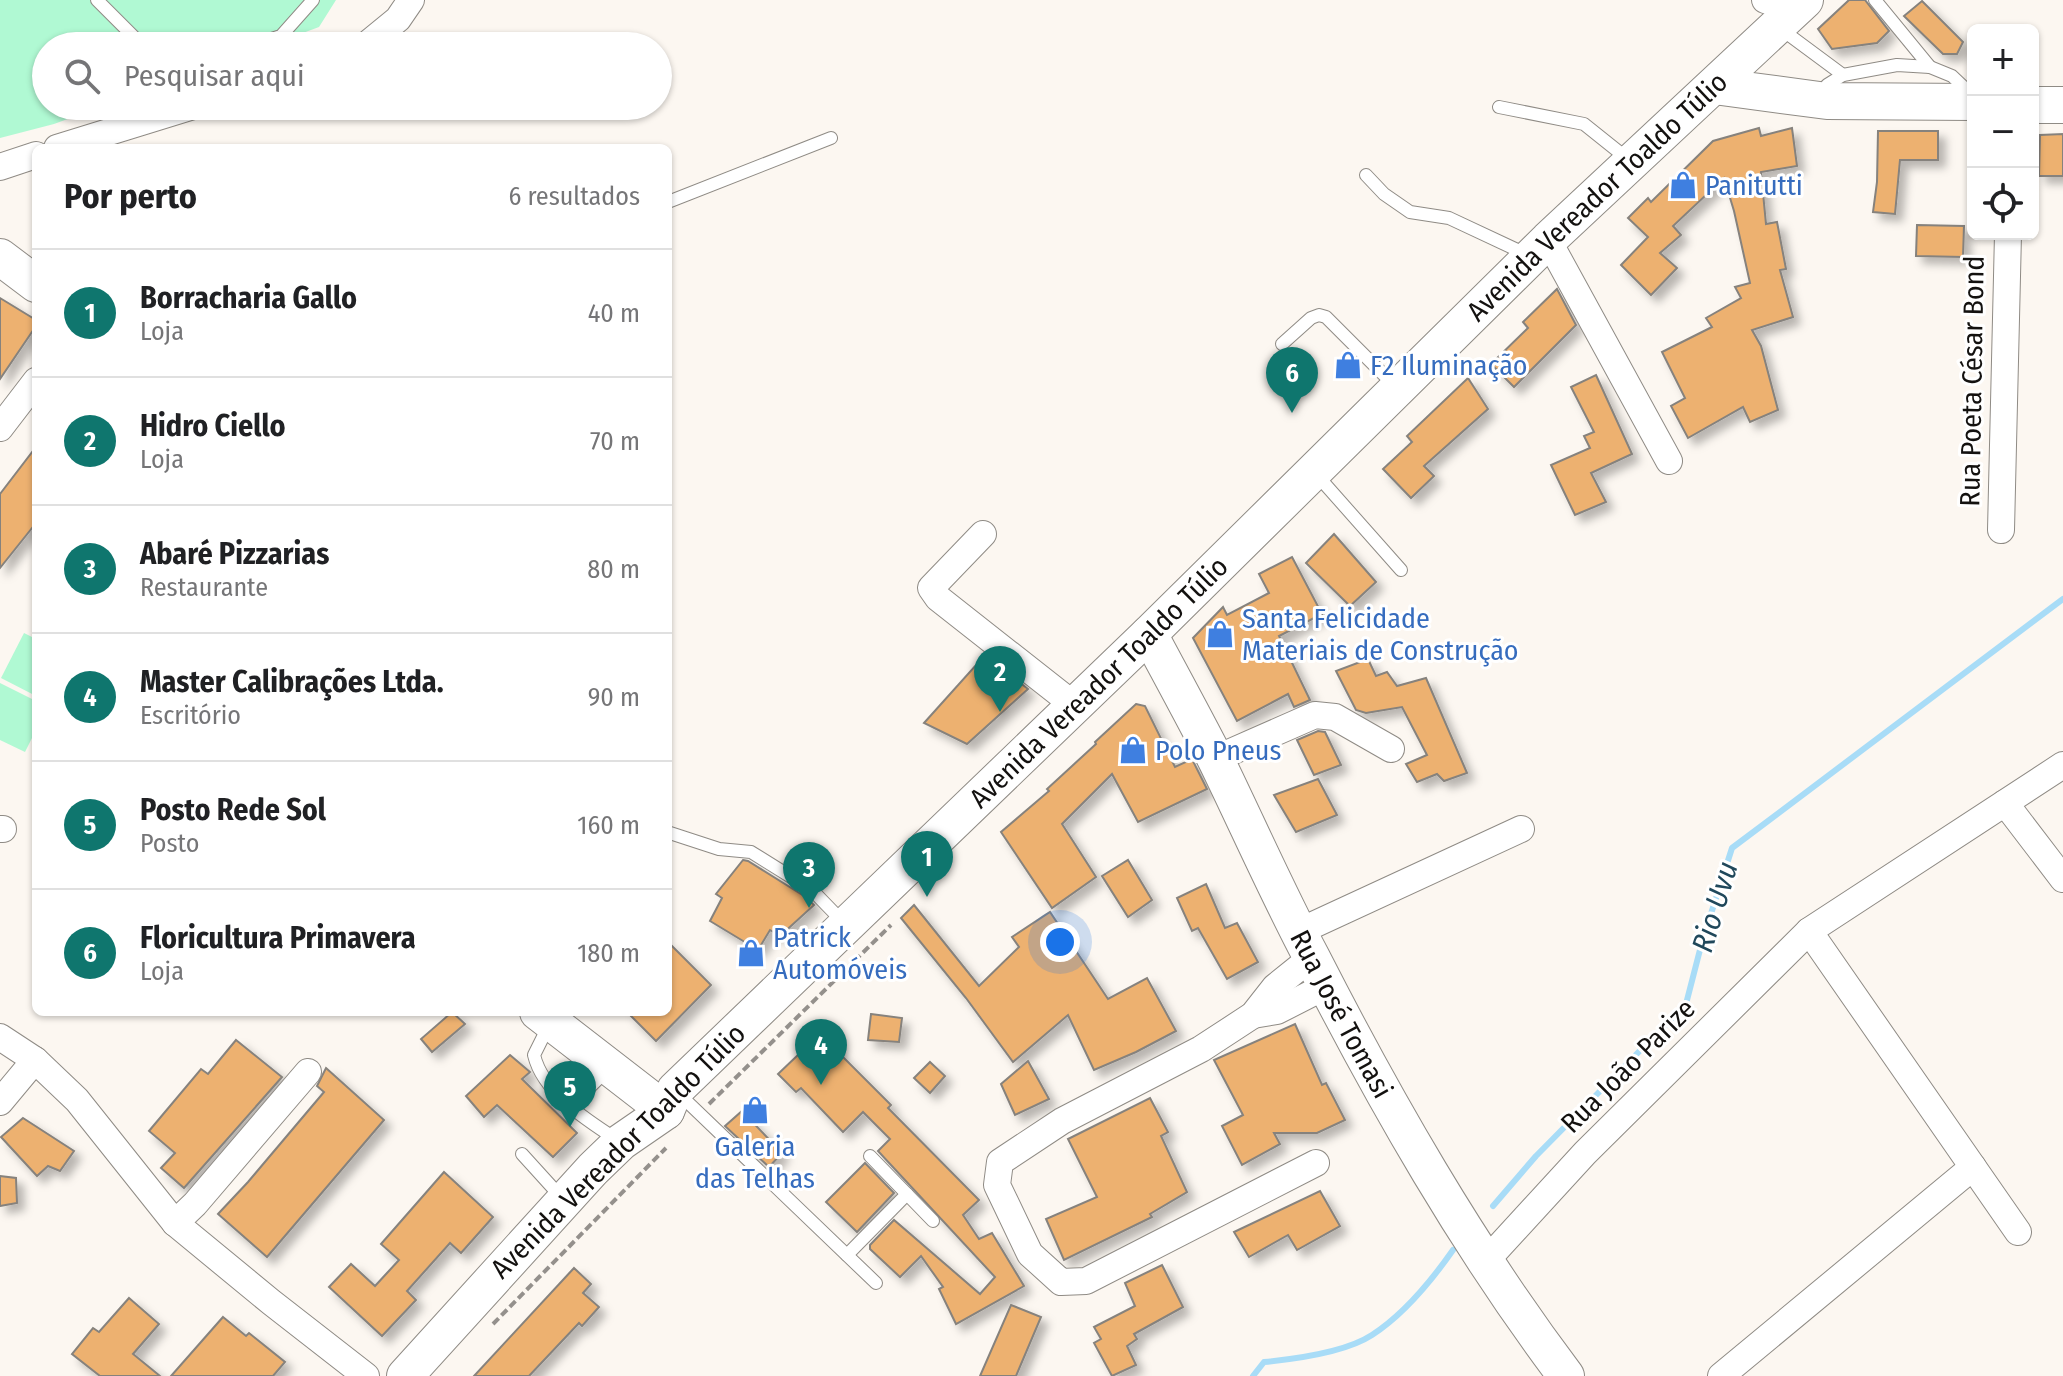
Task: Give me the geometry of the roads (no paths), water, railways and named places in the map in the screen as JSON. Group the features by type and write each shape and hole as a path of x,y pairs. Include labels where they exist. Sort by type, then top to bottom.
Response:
{"main road":[{"name":"Avenida Vereador Toaldo Túlio","path":"405,1376 563,1200 621,1142 680,1105 845,924 1149,634 1539,248 1714,86 1785,9"},
{"path":"1714,86 1835,88 1967,99"},
{"path":"2039,105 2063,105"},
{"path":"0,257 32,281"},
{"name":"Rua José Tomasi","path":"1149,634 1215,759 1312,959 1452,1210 1559,1373"},
{"path":"544,1017 610,1068 680,1105"}],"street":[{"path":"382,32 398,19 411,0"},
{"path":"69,144 142,120"},
{"path":"0,167 32,156"},
{"name":"Rua Poeta César Bond","path":"2001,530 2008,240"},
{"path":"1539,248 1669,461"},
{"path":"0,428 32,386"},
{"path":"983,534 931,588 938,598 1074,705"},
{"path":"1215,759 1315,715 1335,717 1391,749"},
{"name":"Rua João Parize","path":"1485,1262 1585,1153 1809,931 2063,765"},
{"path":"2005,803 2063,879"},
{"path":"1316,1163 1086,1281 1061,1282 1030,1254 997,1185 1000,1162 1062,1121 1201,1049 1253,1015 1275,987 1312,959 1521,829"},
{"path":"1809,931 2018,1232"},
{"path":"0,1037 35,1060 77,1100 175,1223 366,1376"},
{"path":"0,1102 35,1060"},
{"path":"175,1223 195,1204 308,1072"},
{"path":"1721,1376 1973,1167"}],"lane":[{"path":"97,0 129,32"},
{"path":"285,32 313,0"},
{"path":"1875,0 1930,67"},
{"path":"1785,9 1835,88 1897,65 1930,67 1952,76 1970,96"},
{"path":"1499,107 1584,124 1631,162"},
{"path":"672,200 831,138"},
{"path":"1366,175 1384,194 1410,212 1449,218 1539,248"},
{"path":"1282,344 1311,318 1319,315 1326,317 1397,388"},
{"path":"1314,471 1401,570"},
{"path":"672,834 719,849 756,855 812,890 845,924"},
{"path":"544,1017 534,1055 537,1068 589,1121 621,1142"},
{"path":"572,1105 610,1068"},
{"path":"680,1105 876,1283"},
{"path":"522,1154 563,1200"},
{"path":"870,1156 933,1221"},
{"path":"847,1255 907,1194"}],"waterway":[{"name":"Rio Uvu","path":"1493,1206 1536,1156 1686,1004 1732,848 2063,599"},
{"name":"Rio Uvu","path":"1253,1376 1264,1362 1335,1350 1372,1335 1395,1318 1416,1296 1453,1250"}],"place":[{"name":"Panitutti","path":"1683,185"},
{"name":"F2 Iluminação","path":"1348,365"},
{"name":"Floricultura Primavera","path":"1292,413"},
{"name":"Santa Felicidade Materiais de Construção","path":"1220,634"},
{"name":"Hidro Ciello","path":"1000,712"},
{"name":"Polo Pneus","path":"1133,750"},
{"name":"Borracharia Gallo","path":"927,897"},
{"name":"Abaré Pizzarias","path":"809,908"},
{"name":"Patrick Automóveis","path":"751,953"},
{"name":"Master Calibrações Ltda.","path":"821,1085"},
{"name":"Galeria das Telhas","path":"755,1110"},
{"name":"Posto Rede Sol","path":"570,1127"}]}
